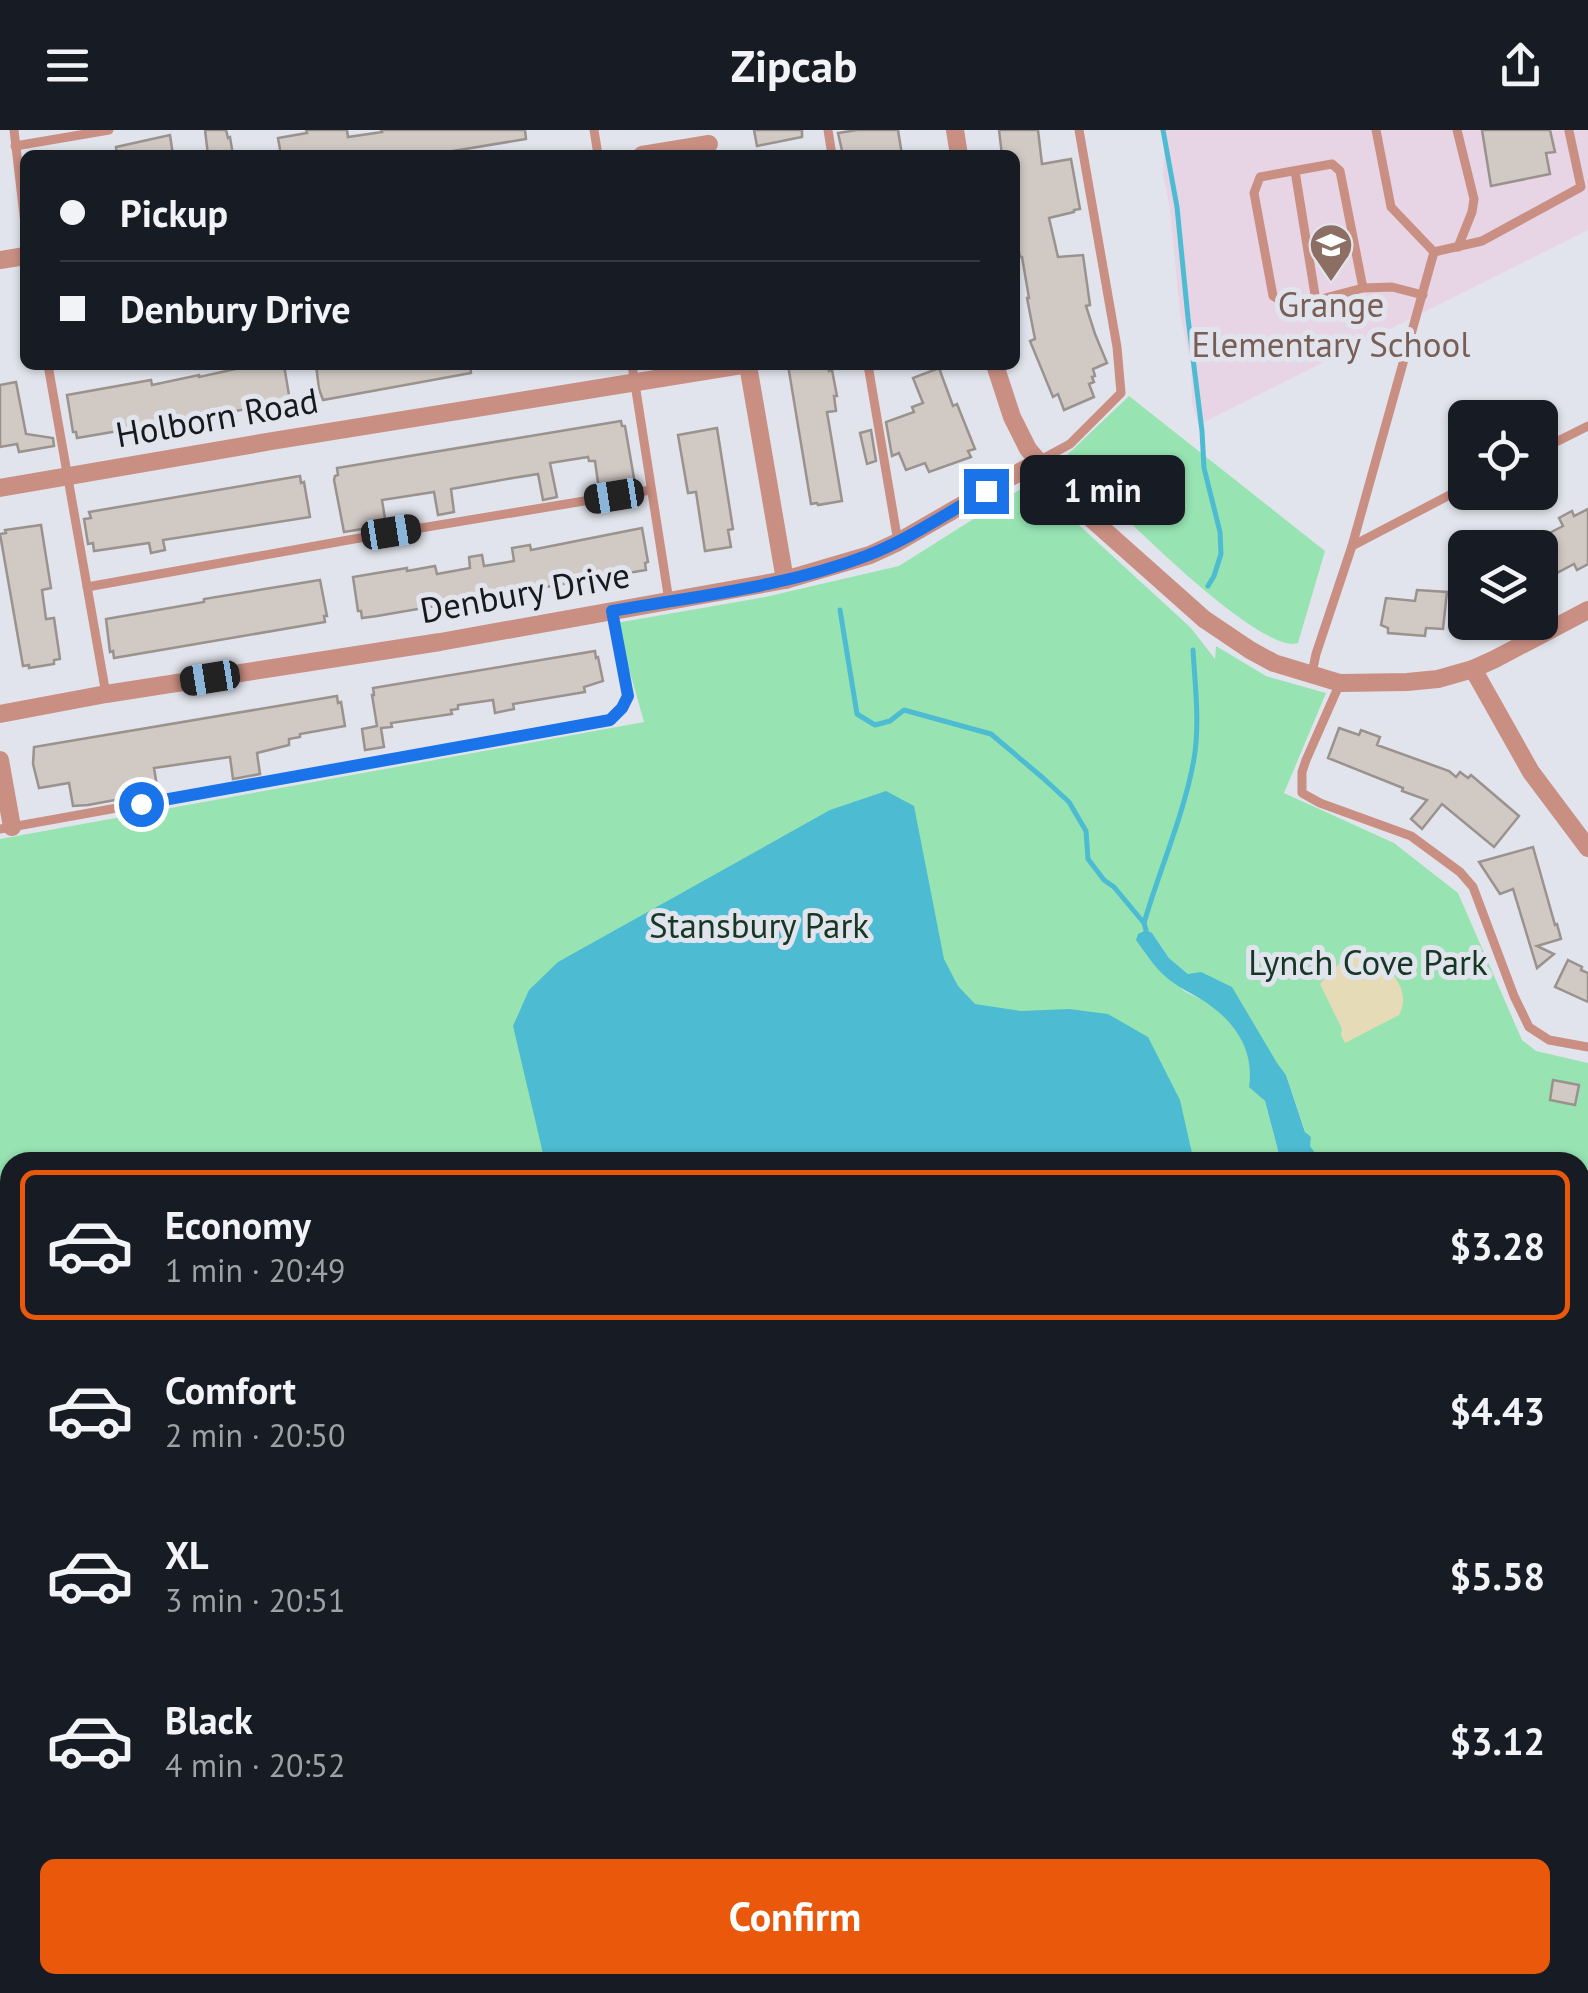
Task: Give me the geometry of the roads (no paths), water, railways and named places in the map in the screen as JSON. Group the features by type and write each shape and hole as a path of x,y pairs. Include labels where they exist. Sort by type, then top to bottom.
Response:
{"street":[{"path":"670,150 709,143"},
{"name":"Holborn Road","path":"0,488 633,374 683,370"},
{"path":"746,370 785,580"},
{"path":"998,370 1012,417 1028,449 1077,506 1204,619 1274,663 1340,683 1438,679 1473,669 1588,610"},
{"name":"Denbury Drive","path":"0,714 440,642 785,580 850,562 898,542 1037,462"},
{"path":"1473,669 1531,772 1588,848"},
{"path":"0,760 6,828"}],"lane":[{"path":"14,130 20,185"},
{"path":"15,146 110,130"},
{"path":"1037,462 1070,444 1121,393 1117,348 1079,130"},
{"path":"1376,130 1391,206 1434,252"},
{"path":"1458,130 1474,199 1458,247"},
{"path":"1434,252 1482,241 1581,187 1569,132"},
{"path":"1363,288 1340,171 1332,164 1260,178 1254,194 1273,296 1291,308 1363,288 1392,287 1423,295"},
{"path":"1295,171 1316,301"},
{"path":"1311,676 1352,546 1434,252"},
{"path":"49,370 106,694"},
{"path":"869,370 898,542"},
{"path":"633,374 668,601"},
{"path":"1558,441 1588,426"},
{"path":"87,587 652,490"},
{"path":"1352,546 1448,496"},
{"path":"6,828 610,720 628,696 612,611"},
{"path":"1340,683 1302,772 1302,793 1411,836 1460,872 1473,887 1514,996 1530,1027 1549,1040 1588,1047"}],"water":[{"path":"886,791 914,806 944,959 958,986 975,1004 1021,1011 1069,1009 1108,1014 1148,1037 1180,1100 1192,1152 543,1152 513,1026 529,990 558,962 830,810"},
{"path":"1146,930 1152,933 1169,958 1188,974 1201,972 1232,987 1286,1075 1314,1152 1278,1152 1265,1101 1249,1087 1248,1059 1239,1035 1211,1006 1158,969 1136,940"}],"waterway":[{"path":"1163,130 1177,207 1204,468 1220,532 1221,554 1208,586"},
{"path":"840,610 857,714 875,725 890,721 904,710 991,734 1069,802 1086,831 1088,859 1144,923"},
{"path":"1146,930 1144,923 1194,759 1197,718 1193,650"}],"place":[{"name":"Grange Elementary School","path":"1331,283"}],"park label":[{"name":"Stansbury Park","path":"759,926"},
{"name":"Lynch Cove Park","path":"1368,963"}]}
